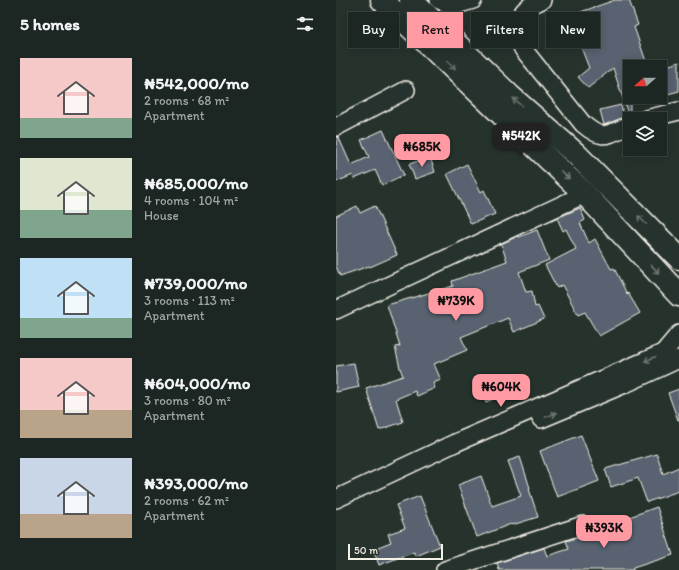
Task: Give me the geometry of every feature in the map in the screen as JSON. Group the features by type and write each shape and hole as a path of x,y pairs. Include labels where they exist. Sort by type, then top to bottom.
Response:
{"main road":[{"path":"382,0 585,194 679,295"},
{"path":"411,0 510,96 590,168 679,258"}],"street":[{"path":"439,0 453,6 473,0"},
{"path":"542,0 523,11 517,25 518,39 523,49 583,124 593,132 600,135 606,135 623,128"},
{"path":"336,127 406,90"},
{"path":"667,114 679,111"},
{"path":"336,310 585,194"},
{"path":"336,510 566,402 663,353 679,334"},
{"path":"336,499 455,444 566,402 625,384 679,359"},
{"path":"445,570 583,524"}],"building":[{"path":"615,0 629,0 638,25 634,27 646,60 623,60 623,99 613,68 588,88 578,77 589,68 581,48 600,48 600,12 580,12"},
{"path":"679,62 679,91 667,94 667,66"},
{"path":"625,104 630,104 630,112 627,112"},
{"path":"621,105 623,117 604,125 600,110"},
{"path":"383,130 404,175 382,185 375,170 354,179 353,175 336,182 336,137 338,136 351,165 369,157 361,140"},
{"path":"430,157 435,172 415,179 409,164"},
{"path":"467,164 481,192 484,190 495,214 471,224 447,174"},
{"path":"357,206 360,213 375,206 397,255 370,267 369,266 340,276 336,266 336,216"},
{"path":"580,208 585,220 580,223 589,243 595,239 611,269 614,268 627,294 628,293 640,313 599,336 585,312 578,315 562,285 557,288 545,265 576,249 566,229 563,231 557,218"},
{"path":"537,230 549,260 519,272 526,292 532,291 535,307 538,306 544,319 514,332 508,318 461,337 467,350 434,364 441,380 433,383 435,388 417,396 415,391 396,399 403,422 379,430 366,388 403,376 395,347 400,346 387,305 453,286 452,281 507,261 501,244 518,236 519,237"},
{"path":"354,363 359,387 336,392 336,366"},
{"path":"506,382 510,392 486,402 481,393"},
{"path":"679,389 679,420 678,420 668,393"},
{"path":"581,435 599,481 557,497 540,451"},
{"path":"657,454 663,474 679,467 679,491 647,502 638,478 611,487 605,469"},
{"path":"520,457 538,517 512,525 511,524 477,537 458,485 481,476 492,506 521,496 508,461"},
{"path":"420,496 440,546 416,556 414,552 379,565 373,549 391,542 388,534 405,528 396,505"},
{"path":"657,507 673,555 633,568 633,570 499,570 497,563 544,548 547,556 569,549 566,541 586,535 592,529 595,539 624,530 621,520"}]}
